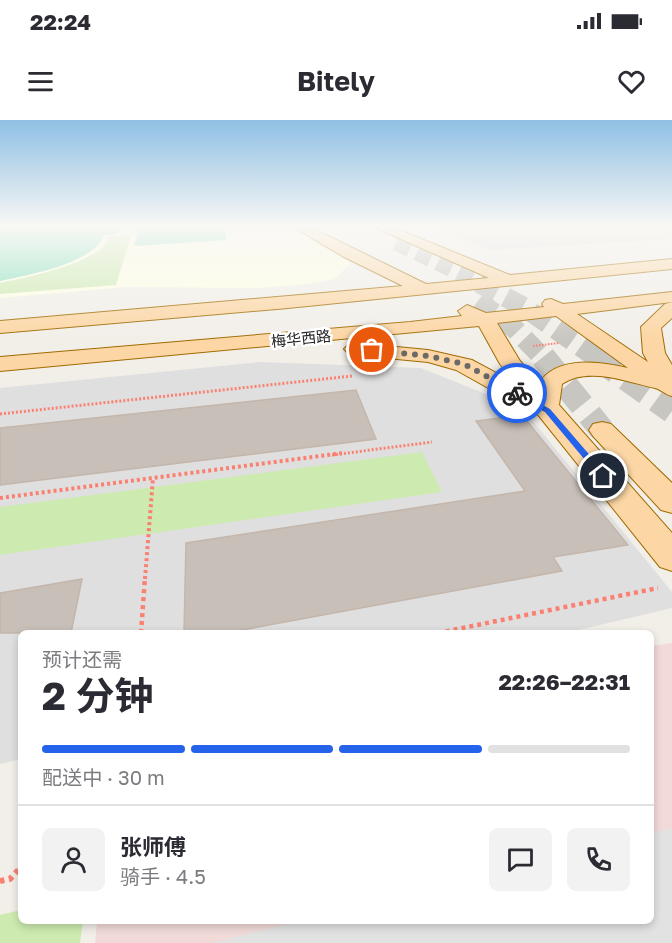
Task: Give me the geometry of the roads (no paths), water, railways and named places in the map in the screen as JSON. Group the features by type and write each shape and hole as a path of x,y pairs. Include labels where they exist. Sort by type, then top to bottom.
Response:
{"main road":[{"path":"346,276 353,269 354,263"},
{"path":"370,263 485,320 511,364 547,410 672,557"},
{"path":"458,263 511,280 561,310 672,390"},
{"path":"0,327 236,307 672,264"},
{"path":"236,307 327,283"},
{"name":"梅华西路","path":"0,364 227,346 485,320 672,297"},
{"path":"672,308 651,327 654,353 672,384"},
{"path":"227,346 331,347 428,356 464,364 547,410"},
{"path":"547,410 550,384 556,376 570,371 611,371 672,390"},
{"path":"602,430 672,502"}],"tunnel":[{"path":"438,263 480,283"},
{"path":"480,283 524,307 598,359"},
{"path":"478,301 514,328 544,359"},
{"path":"543,357 602,430"},
{"path":"596,357 672,411"}]}
